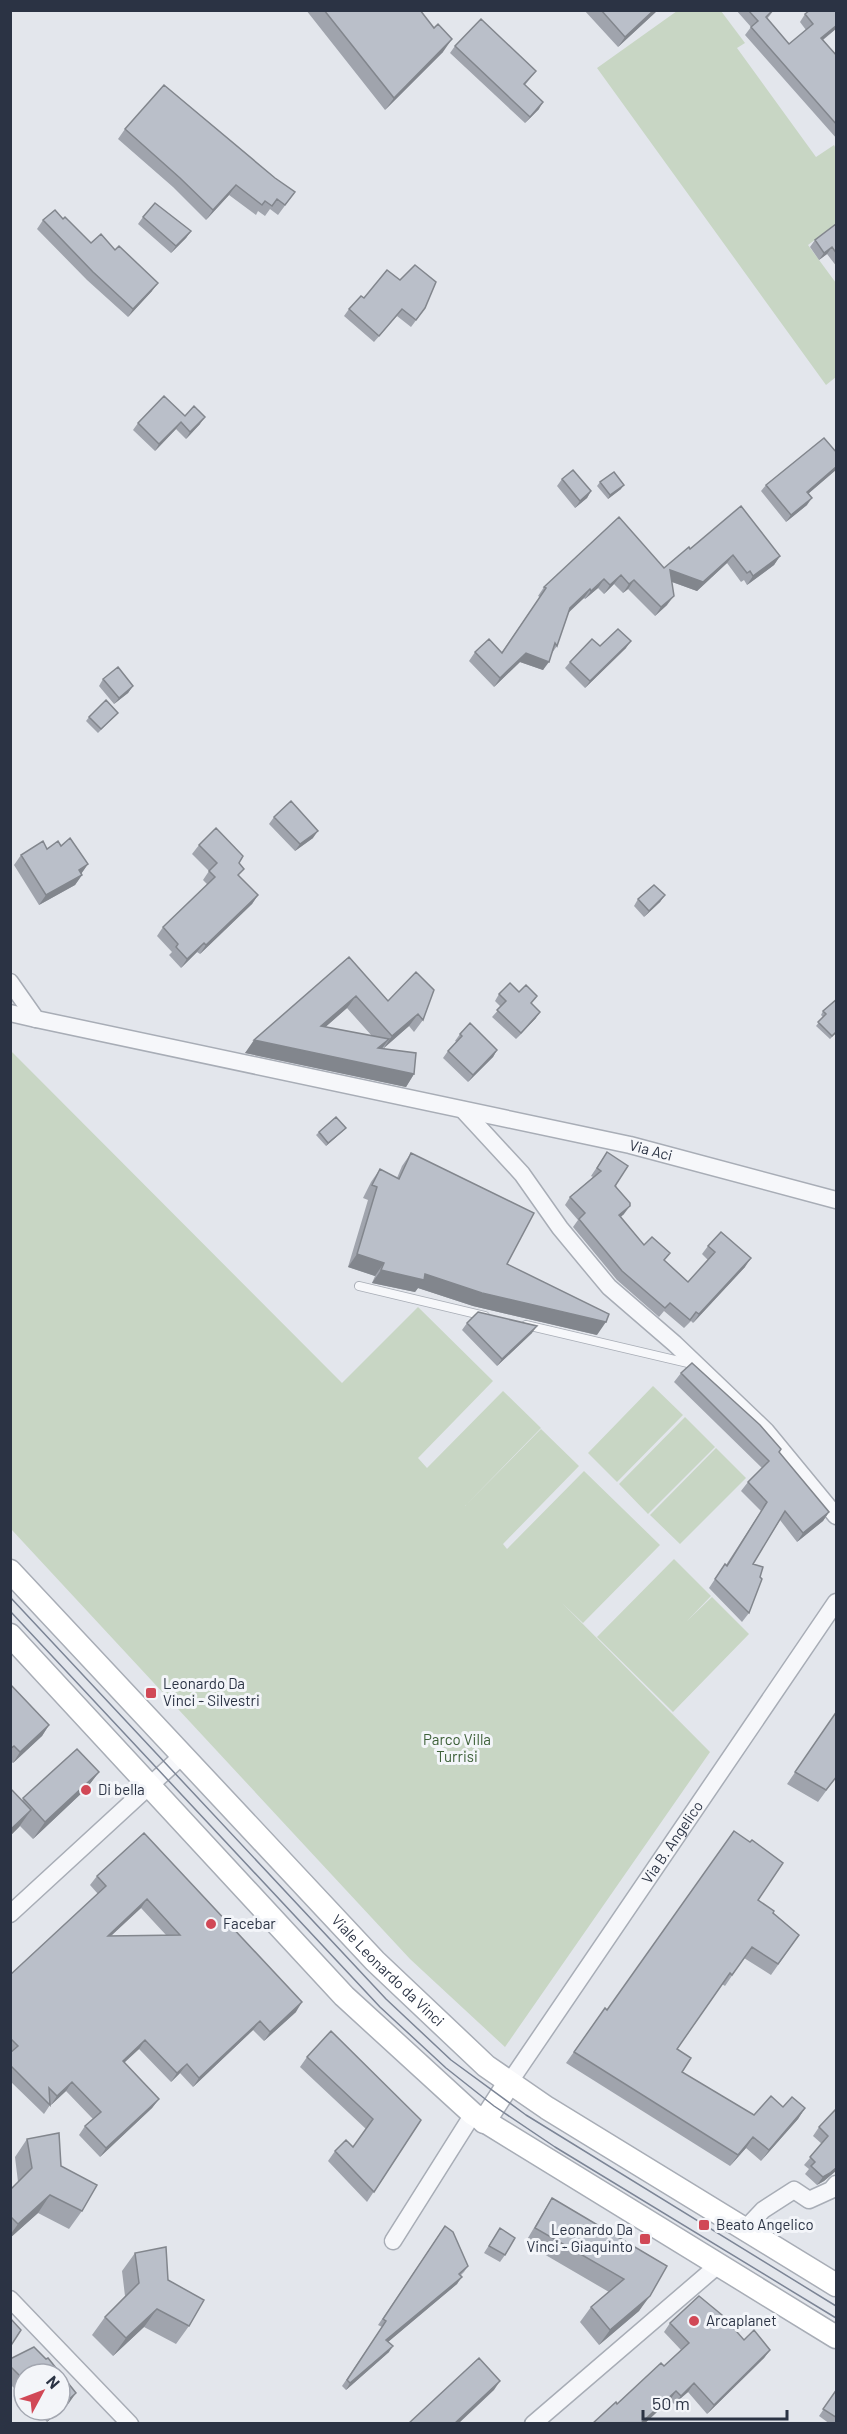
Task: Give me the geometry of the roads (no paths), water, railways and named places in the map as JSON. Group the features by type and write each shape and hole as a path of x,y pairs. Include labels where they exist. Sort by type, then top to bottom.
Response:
{"street":[{"path":"10,982 36,1019"},
{"name":"Via Aci","path":"10,1013 630,1145 837,1200"},
{"path":"463,1110 522,1174 586,1262 609,1287 766,1431 837,1516"},
{"name":"Viale Leonardo da Vinci","path":"10,1571 375,1961 453,2036 509,2083 837,2285"},
{"name":"Via B. Angelico","path":"509,2083 837,1602"},
{"path":"10,1635 344,1996 479,2118 717,2266 837,2337"},
{"path":"10,1914 183,1755"},
{"path":"393,2241 479,2118 509,2083"},
{"path":"745,2229 764,2210 794,2190 810,2200 831,2190 837,2184"},
{"path":"533,2424 717,2266"},
{"path":"10,2299 130,2424"}],"lane":[{"path":"359,1286 498,1319"},
{"path":"522,1324 695,1365"}],"tram line":[{"path":"10,1597 386,1999 451,2060 526,2115 836,2306"},
{"path":"10,1611 380,2007 446,2068 494,2106 555,2147 836,2318"}],"place":[{"name":"Leonardo Da Vinci - Silvestri","path":"151,1693"},
{"name":"Di bella","path":"86,1790"},
{"name":"Facebar","path":"211,1924"},
{"name":"Beato Angelico","path":"704,2225"},
{"name":"Leonardo Da Vinci - Giaquinto","path":"645,2239"},
{"name":"Arcaplanet","path":"694,2321"}],"park label":[{"name":"Parco Villa Turrisi","path":"457,1748"}]}
